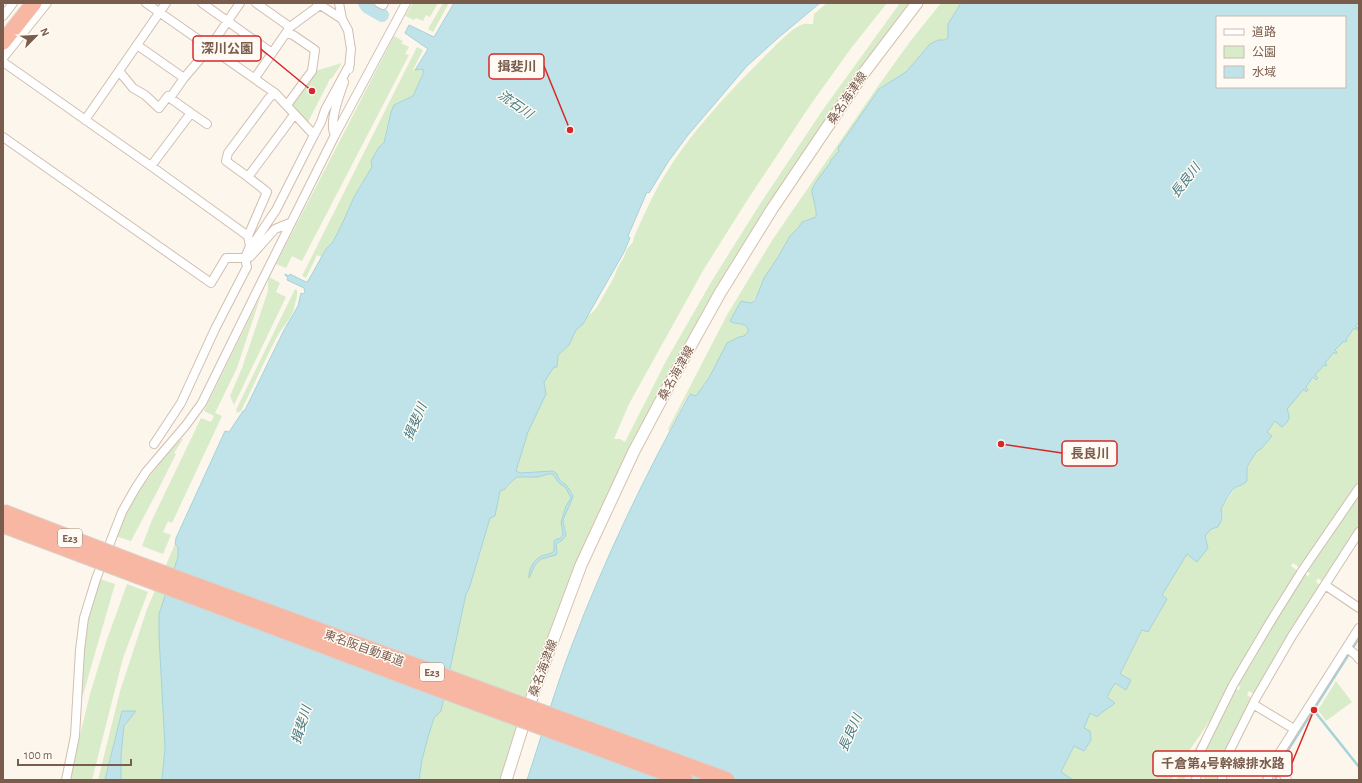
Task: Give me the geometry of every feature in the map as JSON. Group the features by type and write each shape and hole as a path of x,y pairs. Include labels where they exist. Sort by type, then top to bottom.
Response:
{"highway":[{"path":"3,28 23,3"},
{"path":"3,42 34,3"},
{"name":"東名阪自動車道","path":"3,512 145,567 726,780"},
{"name":"東名阪自動車道","path":"3,525 685,780"}],"main road":[{"name":"桑名海津線","path":"506,780 534,691 581,565 601,519 634,451 671,381 720,293 772,209 863,74 917,3"}],"street":[{"path":"3,16 13,3"},
{"path":"3,58 47,3"},
{"path":"146,3 208,49 275,93 314,135"},
{"path":"85,120 166,3"},
{"path":"202,3 272,53"},
{"path":"170,98 208,49 240,3"},
{"path":"256,3 315,50 312,71 287,105"},
{"path":"335,134 332,130 335,109 350,64 351,49 348,30 342,19 339,3"},
{"path":"379,3 383,5 384,3"},
{"path":"66,780 75,736 80,650 84,618 96,579 122,512 134,489 146,472 186,425 202,403 335,134 406,3"},
{"path":"254,78 288,30 321,4 342,19"},
{"path":"137,45 184,78"},
{"path":"3,62 152,166 248,236"},
{"path":"154,444 181,403 215,329 247,267 245,258 250,246 276,210 321,122 325,110 350,64"},
{"path":"119,71 133,88 145,95 159,108 168,96 207,124"},
{"path":"250,246 248,236 267,192 226,161 228,153 269,98 275,93"},
{"path":"152,166 191,113"},
{"path":"248,177 294,115"},
{"path":"3,137 211,283 226,258 250,257 275,229 290,223"},
{"path":"1196,780 1200,752 1234,685 1302,571 1359,488"},
{"path":"1222,780 1224,762 1253,704 1292,636 1359,532"},
{"path":"1325,585 1359,608"},
{"path":"1267,780 1276,771 1277,756 1294,729 1352,653 1359,628"},
{"path":"1253,704 1294,729"},
{"path":"1276,771 1287,780"}],"green space":[{"path":"413,3 438,3 430,17 426,15 423,21 416,18 414,20 405,16"},
{"path":"443,3 449,3 433,32 428,29"},
{"path":"827,3 887,3 852,47 811,104 704,269 629,404 614,439 620,439 625,442 667,359 713,279 760,204 822,111 900,3 912,3 861,71 629,450 513,740 500,780 419,780 422,760 434,718 441,711 466,594 469,589 490,518 498,502 500,491 508,487 514,476 528,432 545,387 544,382 558,355 569,345 576,330 583,324 585,317 592,313 597,307 614,277 626,250 633,242 650,201 680,152 730,93 776,45 797,27 804,24 813,24 814,14"},
{"path":"941,3 961,3 949,22 948,38 928,46 906,72 879,89 839,151 814,186 813,193 816,217 802,222 790,236 739,325 746,326 748,328 748,332 744,336 739,337 696,396 689,394 669,431 668,429 727,315 773,239 876,89 909,43"},
{"path":"394,36 403,41 401,43 409,47 405,54 409,55 302,261 292,256 286,268 276,264"},
{"path":"417,47 423,50 413,70 423,69 424,71 413,96 394,105 384,143 379,147 371,161 372,167 354,197 333,242 321,257 317,255 306,278 302,276"},
{"path":"342,63 330,79 307,124 292,107 292,103 315,71"},
{"path":"269,277 280,283 276,292 286,297 234,405 230,396 242,368 268,291"},
{"path":"295,289 297,290 297,295 291,315 273,344 241,411 237,413 236,410"},
{"path":"261,295 237,368 215,413 222,416 172,523 168,521 163,532 171,535 163,554 142,546 152,520 201,418 211,422 214,416 204,411"},
{"path":"1359,322 1359,481 1300,568 1293,563 1291,566 1298,571 1245,658 1213,716 1171,780 1073,780 1061,773 1074,746 1084,751 1091,740 1091,736 1084,728 1090,713 1097,717 1115,703 1107,697 1115,683 1126,690 1120,674 1143,629 1148,632 1167,599 1162,595 1187,554 1208,548 1205,536 1211,529 1216,528 1223,515 1221,509 1235,488 1243,485 1247,467 1251,460 1257,451 1261,449 1272,436 1267,432 1304,389 1307,391 1308,389 1306,387 1314,377 1316,380 1318,378 1315,375 1324,364 1327,365 1325,363 1334,352 1336,354 1337,353 1335,351 1344,340 1346,342 1346,339 1354,328 1357,330 1358,329 1355,326"},
{"path":"181,439 183,439 174,453 176,454 131,541 115,536 139,490 167,454"},
{"path":"1359,495 1359,528 1323,582 1318,578 1316,582 1321,586 1255,695 1249,691 1247,695 1253,699 1220,780 1203,780 1205,775 1203,753 1236,689 1239,690 1240,687 1238,685 1305,574 1308,576 1310,574 1307,571"},
{"path":"175,544 178,547 178,557 176,564 162,780 121,780 121,756 124,725 136,711 122,711 105,780 98,780 120,691 147,609"},
{"path":"100,579 115,584 82,695 84,642 92,603"},
{"path":"127,584 148,592 123,658 92,780 69,780 90,694 106,642"},
{"path":"1336,681 1352,702 1326,721 1318,710"},
{"path":"1201,739 1202,740 1184,780 1176,780"}],"water":[{"path":"454,3 820,3 747,66 688,135 668,162 649,193 647,192 628,236 630,238 623,254 583,324 576,330 569,345 558,355 557,367 554,367 544,382 546,394 528,432 516,471 520,473 553,471 557,474 560,481 567,486 573,496 563,520 566,536 556,544 556,555 541,559 535,565 529,578 529,572 534,562 539,557 554,551 555,540 561,538 563,534 561,522 566,506 571,498 566,488 558,482 553,474 538,477 517,477 505,489 500,491 495,516 490,518 469,589 466,594 441,711 434,718 422,760 419,780 162,780 165,747 159,614 178,557 178,547 175,544 176,538 225,431 229,432 245,410 284,330 298,306 301,293 303,294 305,292 304,288 287,280 288,278 285,274 289,276 290,274 306,282 308,281 326,249 333,242 354,197 372,167 371,161 379,147 384,143 394,105 413,96 423,74 423,69 415,70 428,49 405,33 409,25 434,37"},
{"path":"961,3 1359,3 1359,322 1355,326 1358,328 1357,330 1354,328 1346,339 1346,342 1344,341 1335,350 1337,352 1336,354 1334,352 1325,363 1327,365 1324,365 1315,375 1318,378 1316,380 1313,377 1306,387 1308,390 1306,392 1304,389 1287,409 1289,419 1286,423 1282,427 1275,421 1267,432 1272,436 1261,449 1257,451 1247,467 1247,481 1232,491 1221,509 1222,518 1218,527 1211,529 1205,536 1208,548 1197,562 1187,554 1162,595 1167,599 1148,632 1142,630 1120,674 1131,680 1126,690 1115,683 1107,697 1115,703 1097,717 1090,713 1084,728 1090,731 1091,740 1084,751 1074,746 1061,772 1073,780 527,780 554,695 572,645 598,580 626,517 690,394 696,396 710,376 727,343 744,336 748,332 747,326 730,321 741,301 751,303 755,301 764,278 790,236 802,222 816,217 812,189 831,160 839,151 838,148 879,89 906,72 930,44 938,40 948,38 948,24"},
{"path":"122,711 136,711 124,726 121,756 121,780 105,780"}],"waterway":[{"name":"流石川","path":"365,3 368,7 382,15"},
{"path":"1275,780 1283,758 1359,638"},
{"path":"1316,713 1359,767"}],"place":[{"name":"深川公園","path":"312,91"},
{"name":"揖斐川","path":"570,130"},
{"name":"長良川","path":"1001,444"},
{"name":"千倉第4号幹線排水路","path":"1314,710"}]}
